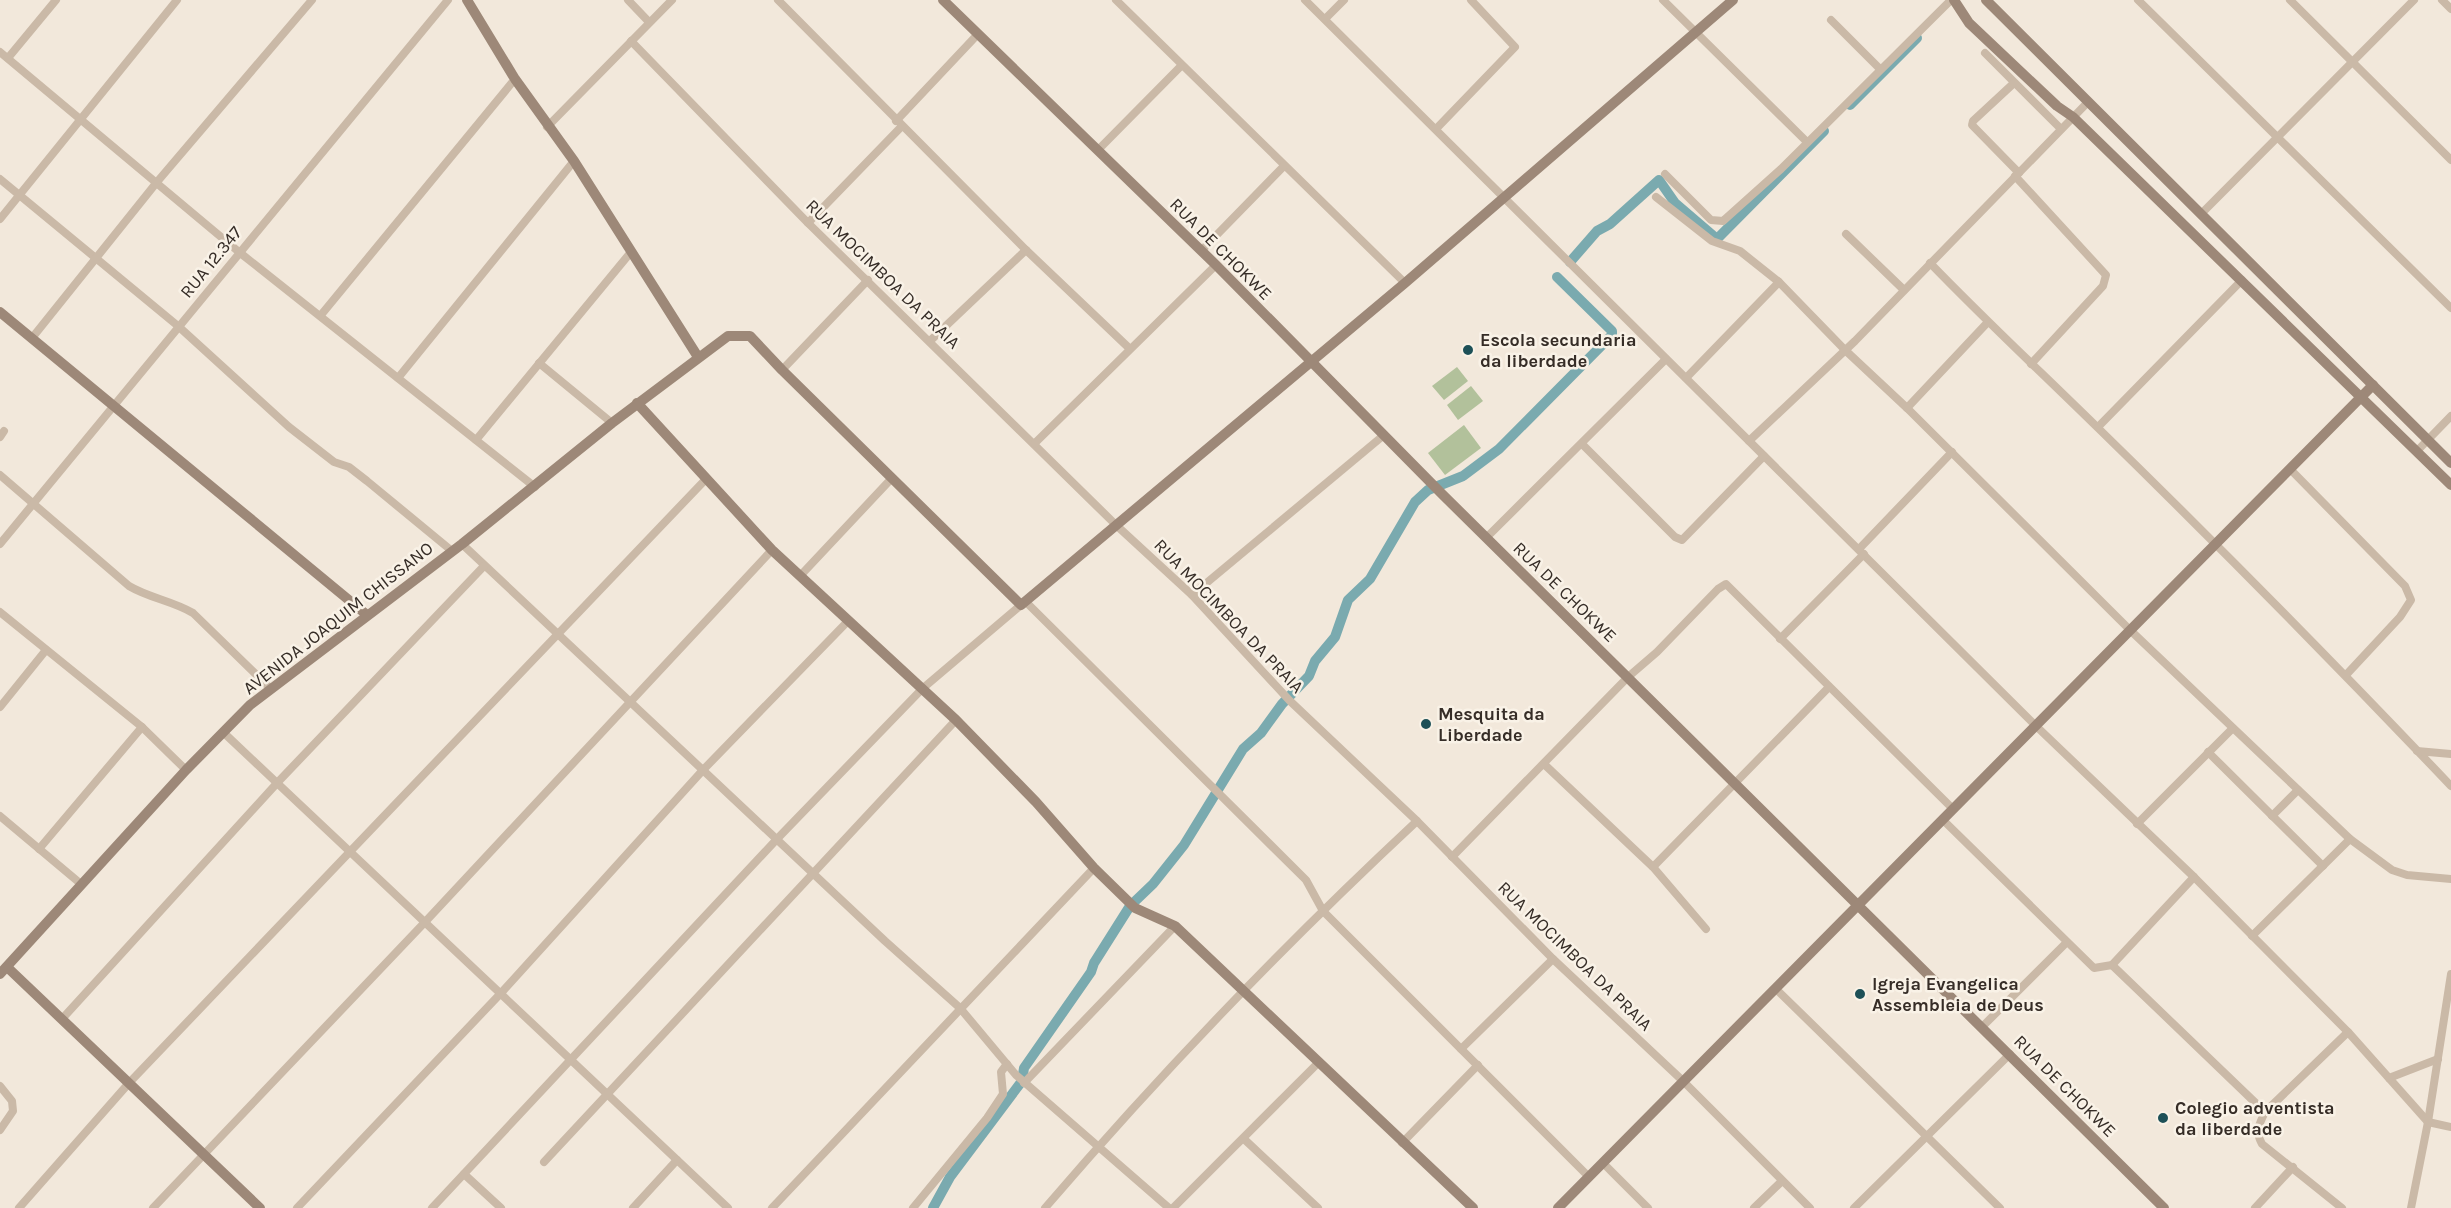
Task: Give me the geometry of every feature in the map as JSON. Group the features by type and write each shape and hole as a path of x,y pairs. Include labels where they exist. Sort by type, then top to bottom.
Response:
{"street":[{"path":"8,58 56,0"},
{"path":"0,219 177,0"},
{"path":"32,338 157,182 312,0"},
{"name":"RUA 12.347","path":"0,544 448,0"},
{"path":"467,0 515,79 547,127 574,161 698,357"},
{"path":"628,0 649,22"},
{"path":"547,127 672,0"},
{"path":"778,0 1026,250 1129,348"},
{"name":"RUA DE CHOKWE","path":"944,0 1201,251 1486,538 1859,907 1983,1026 2164,1208"},
{"path":"1116,0 1405,283"},
{"path":"1305,0 2036,726 2194,877 2348,1032 2428,1122 2451,1127"},
{"path":"1325,19 1344,0"},
{"path":"1436,129 1515,46 1471,0"},
{"path":"1663,0 1806,141"},
{"path":"432,1208 573,1060 777,839 922,689 1405,283 1733,0"},
{"path":"1665,174 1711,220 1718,222 1724,220 1781,169 1806,141 1953,0 1969,23 2057,106 2073,117 2451,485"},
{"path":"1986,0 2451,463"},
{"path":"2138,0 2451,308"},
{"path":"2290,0 2451,160"},
{"path":"2201,214 2278,139 2350,61 2414,0"},
{"path":"2442,0 2451,9"},
{"path":"1831,20 1880,69"},
{"path":"808,223 978,34"},
{"name":"RUA MOCIMBOA DA PRAIA","path":"631,40 808,223 931,340 1116,525 1192,595 1287,699 1417,821 1553,959 1683,1081 1810,1208"},
{"path":"0,52 81,117 239,252 535,487"},
{"path":"1985,53 2061,129"},
{"path":"1098,150 1181,66"},
{"path":"321,315 515,79"},
{"path":"2014,83 1972,124 2106,275 2103,286 2031,364"},
{"path":"1749,441 1845,350 2088,102"},
{"path":"398,378 574,161"},
{"path":"1201,251 1284,166"},
{"path":"0,179 178,326 289,427 334,462 349,467 452,551"},
{"path":"1656,197 1712,241 1740,251 1779,282 1845,350 1952,452 2130,630 2350,839 2392,870 2407,875 2451,879"},
{"path":"1846,234 1904,290"},
{"path":"931,340 1026,250"},
{"path":"476,440 631,252"},
{"path":"1930,263 1988,323 2098,428 2346,675 2451,786"},
{"path":"1035,443 1129,348 1216,266"},
{"path":"868,280 782,370 1191,764 1211,789 1306,880 1323,911 1588,1176"},
{"path":"2098,428 2242,280"},
{"path":"1686,378 1779,282"},
{"path":"0,312 367,615"},
{"path":"1907,408 1988,323"},
{"name":"AVENIDA JOAQUIM CHISSANO","path":"2,967 186,770 271,689 535,487 637,403 728,336 736,334 750,336 782,370"},
{"path":"1486,538 1666,358"},
{"path":"539,363 612,423"},
{"path":"1558,1208 1859,907 1942,820 2373,385"},
{"path":"637,403 772,550 956,720 1036,802 1094,868 1136,908 1175,926 1473,1208"},
{"path":"2417,451 2451,416"},
{"path":"1192,595 1384,435"},
{"path":"1582,444 1675,537 1682,540 1764,456"},
{"path":"1780,639 1952,452"},
{"path":"2290,469 2405,586 2411,600 2400,617 2346,675"},
{"path":"0,475 129,586 141,593 193,612 271,689"},
{"path":"800,576 892,478"},
{"path":"19,1208 129,1083 706,479"},
{"path":"462,544 559,633 630,703 960,1008 1024,1083 1171,1208 1244,1139 1318,1063"},
{"path":"153,1208 426,921 772,550"},
{"path":"62,1019 278,782 484,566"},
{"path":"1452,857 1628,677 1657,652 1718,589 1726,584 1953,809"},
{"path":"0,612 141,727 186,770"},
{"path":"297,1208 502,993 703,770 849,620"},
{"path":"0,707 46,650"},
{"path":"1653,867 1829,687"},
{"path":"544,1162 956,720"},
{"path":"39,849 141,727"},
{"path":"2137,824 2232,729"},
{"path":"224,733 728,1208"},
{"path":"2417,751 2451,754"},
{"path":"2208,752 2323,866"},
{"path":"1544,764 1653,867 1706,929"},
{"path":"2272,816 2298,790"},
{"path":"0,816 81,884"},
{"path":"1942,820 2094,968 2112,965 2194,877"},
{"path":"1045,1208 1099,1145 1243,992 1417,821"},
{"path":"2252,936 2350,839"},
{"path":"772,1208 1094,868"},
{"path":"1024,1083 1175,926"},
{"path":"1983,1026 2066,943"},
{"path":"1461,1049 1553,959"},
{"path":"2112,965 2265,1112"},
{"path":"2,967 62,1019 260,1208"},
{"path":"2411,1208 2428,1122 2451,974"},
{"path":"1776,989 2000,1208"},
{"path":"2342,1208 2262,1144 2257,1136 2258,1125 2265,1112 2348,1032"},
{"path":"1854,1208 1925,1135 2010,1054"},
{"path":"2389,1078 2438,1059"},
{"path":"913,1208 987,1119 1003,1094 1001,1072 1007,1064"},
{"path":"1402,1143 1478,1065"},
{"path":"0,1086 12,1101 13,1111 0,1130"},
{"path":"1244,1139 1318,1208"},
{"path":"633,1208 677,1160"},
{"path":"1603,1163 1648,1208"},
{"path":"2255,1208 2293,1167"},
{"path":"464,1174 501,1208"},
{"path":"1754,1208 1782,1181"}],"green space":[{"path":"1457,367 1468,381 1444,400 1432,386"},
{"path":"1471,386 1483,401 1458,420 1447,405"},
{"path":"1464,425 1481,448 1445,475 1428,453"}],"waterway":[{"path":"1850,105 1917,38"},
{"path":"1570,262 1597,231 1610,224 1659,180 1675,203 1717,239 1824,131"},
{"path":"933,1208 950,1177 1022,1081 1024,1068 1091,972 1094,963 1130,906 1153,884 1184,845 1243,749 1261,733 1282,704 1309,676 1315,661 1335,637 1348,600 1370,579 1415,502 1428,490 1463,476 1499,449 1612,335 1612,331 1557,277"}],"place":[{"name":"Escola secundaria da liberdade","path":"1468,350"},
{"name":"Mesquita da Liberdade","path":"1426,724"},
{"name":"Igreja Evangelica Assembleia de Deus","path":"1860,994"},
{"name":"Colegio adventista da liberdade","path":"2163,1118"}]}
